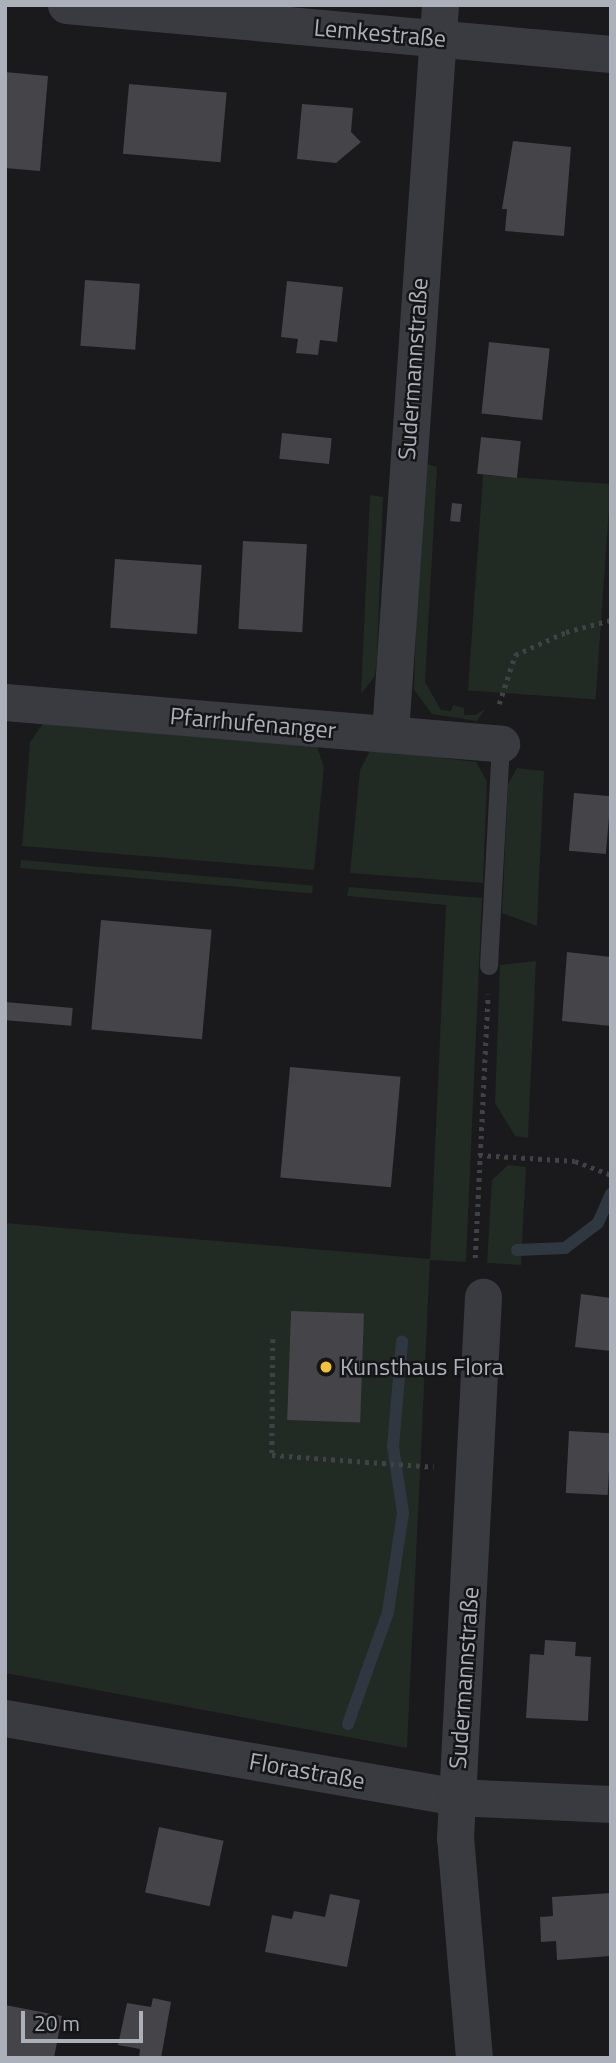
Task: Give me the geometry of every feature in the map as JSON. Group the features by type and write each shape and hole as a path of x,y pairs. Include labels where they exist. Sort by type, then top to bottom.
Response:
{"street":[{"name":"Lemkestraße","path":"66,5 439,22 611,54"},
{"name":"Sudermannstraße","path":"390,733 439,22"},
{"name":"Pfarrhufenanger","path":"5,702 496,743"},
{"name":"Sudermannstraße","path":"474,2058 456,1797 483,1297"},
{"name":"Florastraße","path":"5,1718 456,1797 611,1804"}],"lane":[{"path":"489,966 496,743"}],"path":[{"path":"496,743 514,654 566,632 611,620"},
{"path":"483,1297 473,1253 489,966"},
{"path":"479,1155 564,1160 598,1168 611,1175"},
{"path":"272,1339 272,1455 436,1467"}],"shaded area":[{"path":"421,462 437,467 425,682 441,710 451,711 453,705 464,708 464,715 476,715 485,709 477,721 432,714 414,690"},
{"path":"483,475 611,484 596,699 468,690"},
{"path":"370,495 383,497 377,657 375,676 361,694"},
{"path":"44,722 316,744 324,767 314,870 22,846 30,742"},
{"path":"371,749 476,762 487,781 483,883 350,873 360,770"},
{"path":"517,768 544,771 537,926 502,913 508,784"},
{"path":"21,860 313,886 312,894 20,868"},
{"name":"Kunsthaus Flora","path":"349,887 482,898 466,1262 430,1260 407,1748 5,1673 5,1223 430,1259 446,905 347,896"},
{"path":"536,961 528,1138 515,1136 495,1103 500,965"},
{"path":"508,1165 526,1167 521,1265 487,1263 492,1180"}],"building":[{"path":"5,72 48,76 40,171 5,168"},
{"path":"129,84 227,93 221,162 123,154"},
{"path":"302,104 353,108 351,132 361,142 336,163 297,159"},
{"path":"513,141 571,147 564,236 505,231 507,209 502,209"},
{"path":"85,280 140,284 135,350 80,346"},
{"path":"287,281 343,287 337,342 320,340 318,355 296,353 298,339 281,337"},
{"path":"489,342 550,348 542,420 481,414"},
{"path":"282,433 332,438 329,464 279,459"},
{"path":"481,437 521,441 517,478 477,474"},
{"path":"452,503 462,504 460,522 450,521"},
{"path":"243,541 307,544 302,632 238,629"},
{"path":"115,559 202,565 197,634 110,628"},
{"path":"574,793 611,796 606,854 569,851"},
{"path":"101,920 212,930 202,1039 91,1030"},
{"path":"567,952 611,957 611,1026 562,1021"},
{"path":"5,1002 73,1008 71,1026 5,1020"},
{"path":"290,1067 401,1077 391,1187 280,1178"},
{"path":"581,1294 611,1298 611,1351 575,1347"},
{"name":"Kunsthaus Flora","path":"291,1311 364,1314 360,1422 287,1420"},
{"path":"569,1431 611,1433 608,1495 566,1493"},
{"path":"545,1640 576,1642 575,1656 591,1657 588,1721 526,1718 530,1654 544,1655"},
{"path":"159,1827 224,1841 210,1906 145,1893"},
{"path":"611,1893 611,1956 557,1960 556,1941 541,1942 540,1917 553,1916 552,1897"},
{"path":"330,1894 360,1900 347,1967 265,1952 272,1915 292,1919 294,1911 325,1917"},
{"path":"153,1998 171,2002 161,2058 139,2058 140,2049 118,2045 127,2003 151,2007"},
{"path":"5,2005 62,2016 54,2058 5,2058"}],"waterway":[{"path":"517,1250 565,1248 598,1223 611,1194"},
{"path":"348,1724 388,1612 403,1513 393,1447 402,1341"}],"place":[{"name":"Kunsthaus Flora","path":"326,1367"}]}
